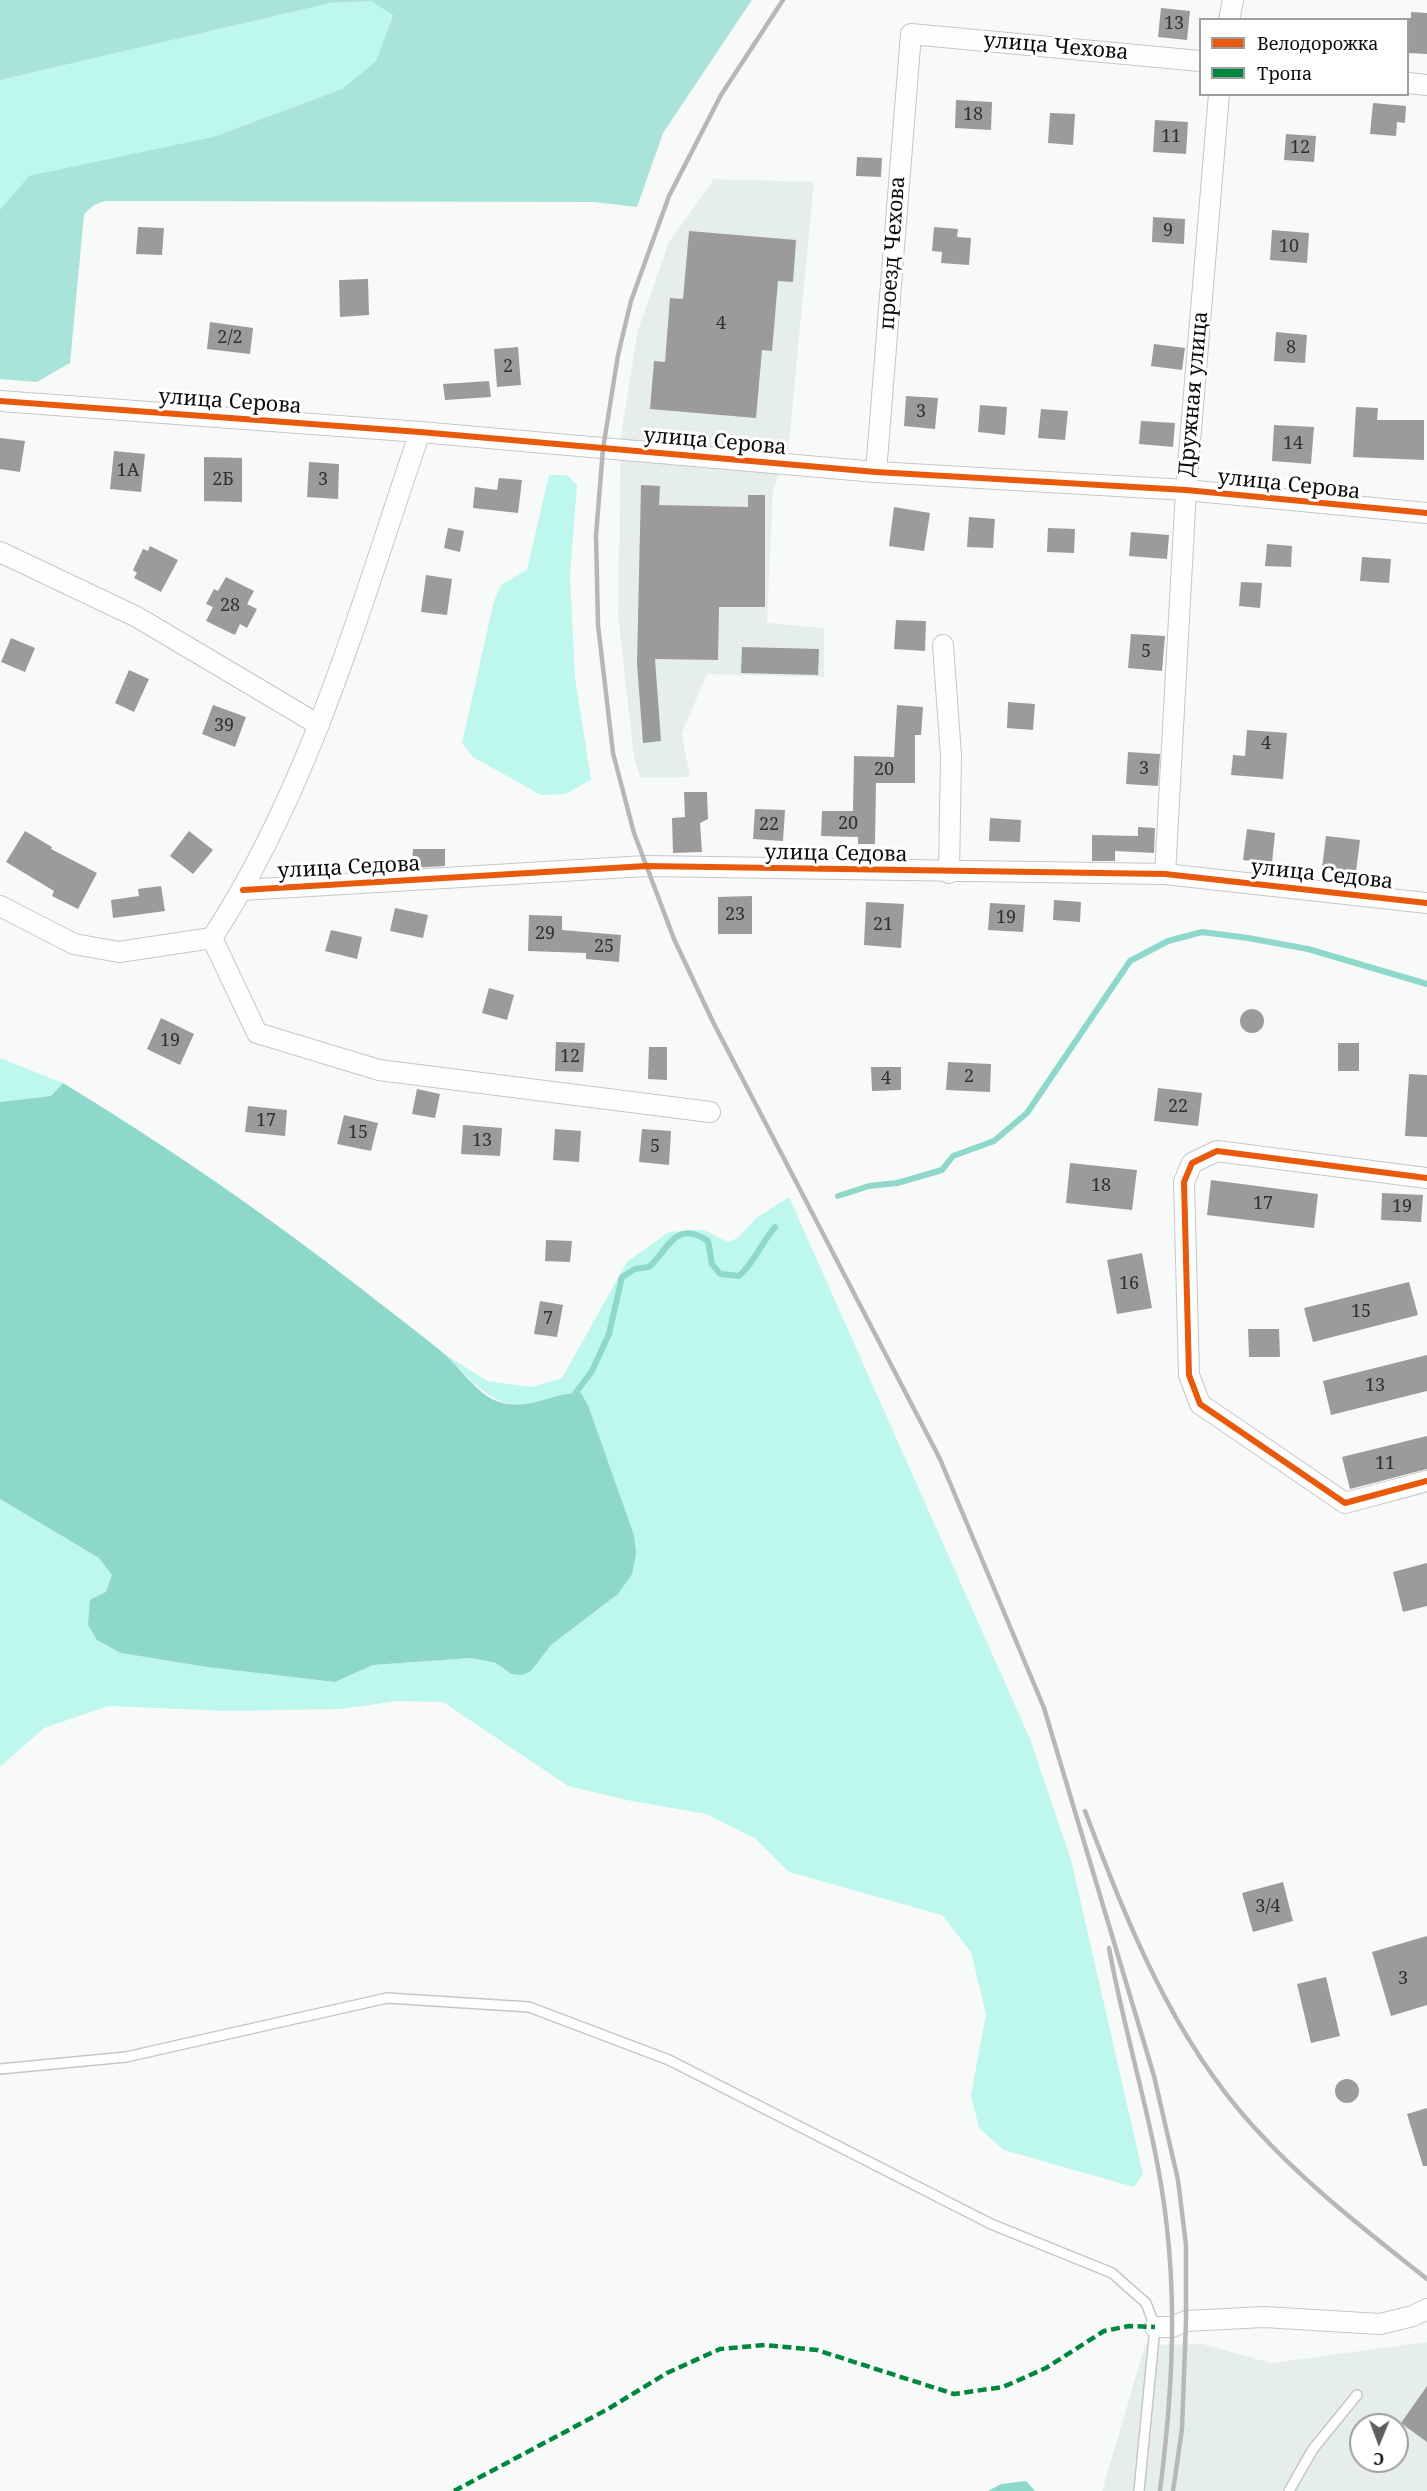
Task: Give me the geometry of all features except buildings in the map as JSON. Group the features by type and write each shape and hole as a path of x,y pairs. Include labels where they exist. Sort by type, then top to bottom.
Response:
{"street":[{"path":"1229,18 1233,0"},
{"name":"улица Чехова","path":"911,34 1199,61"},
{"name":"проезд Чехова","path":"876,472 911,34"},
{"path":"1409,82 1427,85"},
{"name":"Дружная улица","path":"1165,874 1186,490 1219,96"},
{"name":"улица Серова","path":"0,401 420,432 876,472 1186,490 1427,513"},
{"path":"0,906 74,944 119,952 212,938 243,890 319,724 420,432"},
{"path":"0,552 137,617 319,724"},
{"path":"944,645 951,756 948,873"},
{"name":"улица Седова","path":"243,890 646,866 948,873 1165,874 1427,903"},
{"path":"212,938 257,1033 379,1070 710,1112"},
{"path":"1427,1178 1217,1151 1192,1163 1184,1182 1189,1376 1200,1404 1345,1503 1427,1481"},
{"path":"1155,2327 1172,2327 1186,2321 1264,2318 1380,2324 1413,2316 1427,2309"}],"lane":[{"path":"0,2069 126,2057 387,1998 529,2007 669,2060 991,2224 1112,2274 1146,2303 1155,2327 1139,2491"},
{"path":"1289,2491 1313,2449 1357,2395"}],"shaded area":[{"path":"0,0 752,0 663,133 637,207 594,202 105,201 94,205 84,214 70,363 37,382 0,379 0,210 29,176 213,137 342,89 376,61 393,15 371,1 331,3 0,80"},
{"path":"371,1 393,14 376,61 342,89 213,137 0,210 0,80 331,3"},
{"path":"714,179 814,182 788,452 773,489 767,623 824,628 824,677 707,674 682,733 690,777 640,778 634,757 618,615 621,434 638,330 669,242"},
{"path":"549,475 567,475 577,485 570,576 575,678 591,780 565,794 541,795 473,757 462,743 494,601 502,584 527,570"},
{"path":"0,1058 63,1083 51,1096 0,1102"},
{"path":"63,1083 178,1156 327,1262 448,1357 492,1399 516,1405 581,1393 588,1405 634,1535 636,1554 632,1574 618,1594 551,1645 531,1671 522,1675 511,1674 496,1663 471,1658 373,1665 335,1682 207,1667 121,1653 97,1640 88,1625 90,1600 106,1592 112,1575 99,1558 0,1499 0,1102 51,1096"},
{"path":"789,1197 1030,1739 1071,1860 1143,2174 1134,2187 1004,2150 979,2128 971,2095 986,2014 971,1952 942,1915 789,1872 755,1838 706,1814 627,1800 568,1786 443,1702 397,1701 341,1709 229,1711 108,1706 44,1728 0,1767 0,1499 99,1558 113,1575 106,1592 121,1653 207,1667 335,1682 373,1665 471,1658 496,1663 511,1674 531,1671 551,1645 618,1594 634,1535 588,1405 581,1393 564,1395 536,1404 508,1403 484,1391 443,1353 487,1381 532,1387 562,1378 627,1262 669,1232 704,1230 728,1242 738,1238 756,1218"},
{"path":"1427,2342 1427,2491 1102,2491 1145,2345 1203,2344 1271,2363"},
{"path":"1026,2481 1035,2491 988,2491 1001,2484"}],"waterway":[{"path":"838,1196 869,1186 897,1183 942,1170 953,1156 994,1141 1027,1113 1130,961 1168,941 1202,932 1248,938 1308,949 1427,984"},
{"path":"571,1399 592,1371 609,1334 622,1277 635,1269 649,1267 674,1239 688,1233 708,1241 712,1264 720,1274 739,1276 775,1227"}],"railway":[{"path":"783,0 721,95 669,196 631,301 618,355 603,449 596,535 598,625 613,753 634,833 674,939 713,1022 940,1459 1044,1708 1154,2076 1178,2180 1186,2245 1186,2321 1182,2429 1173,2491"},
{"path":"1085,1811 1135,1936 1154,1977 1198,2055 1224,2091 1253,2126 1294,2168 1427,2279"},
{"path":"1109,1948 1149,2122 1167,2228 1172,2327 1167,2426 1160,2491"}],"marked path":[{"path":"454,2491 608,2409 667,2373 720,2349 765,2345 817,2350 954,2394 1003,2387 1046,2368 1104,2331 1129,2326 1155,2327"}],"cycle path":[{"path":"0,401 420,432 876,472 1186,490 1427,513"},
{"path":"243,890 646,866 1165,874 1427,903"},
{"path":"1427,1178 1217,1151 1192,1163 1184,1182 1189,1375 1200,1404 1345,1503 1427,1481"}]}
